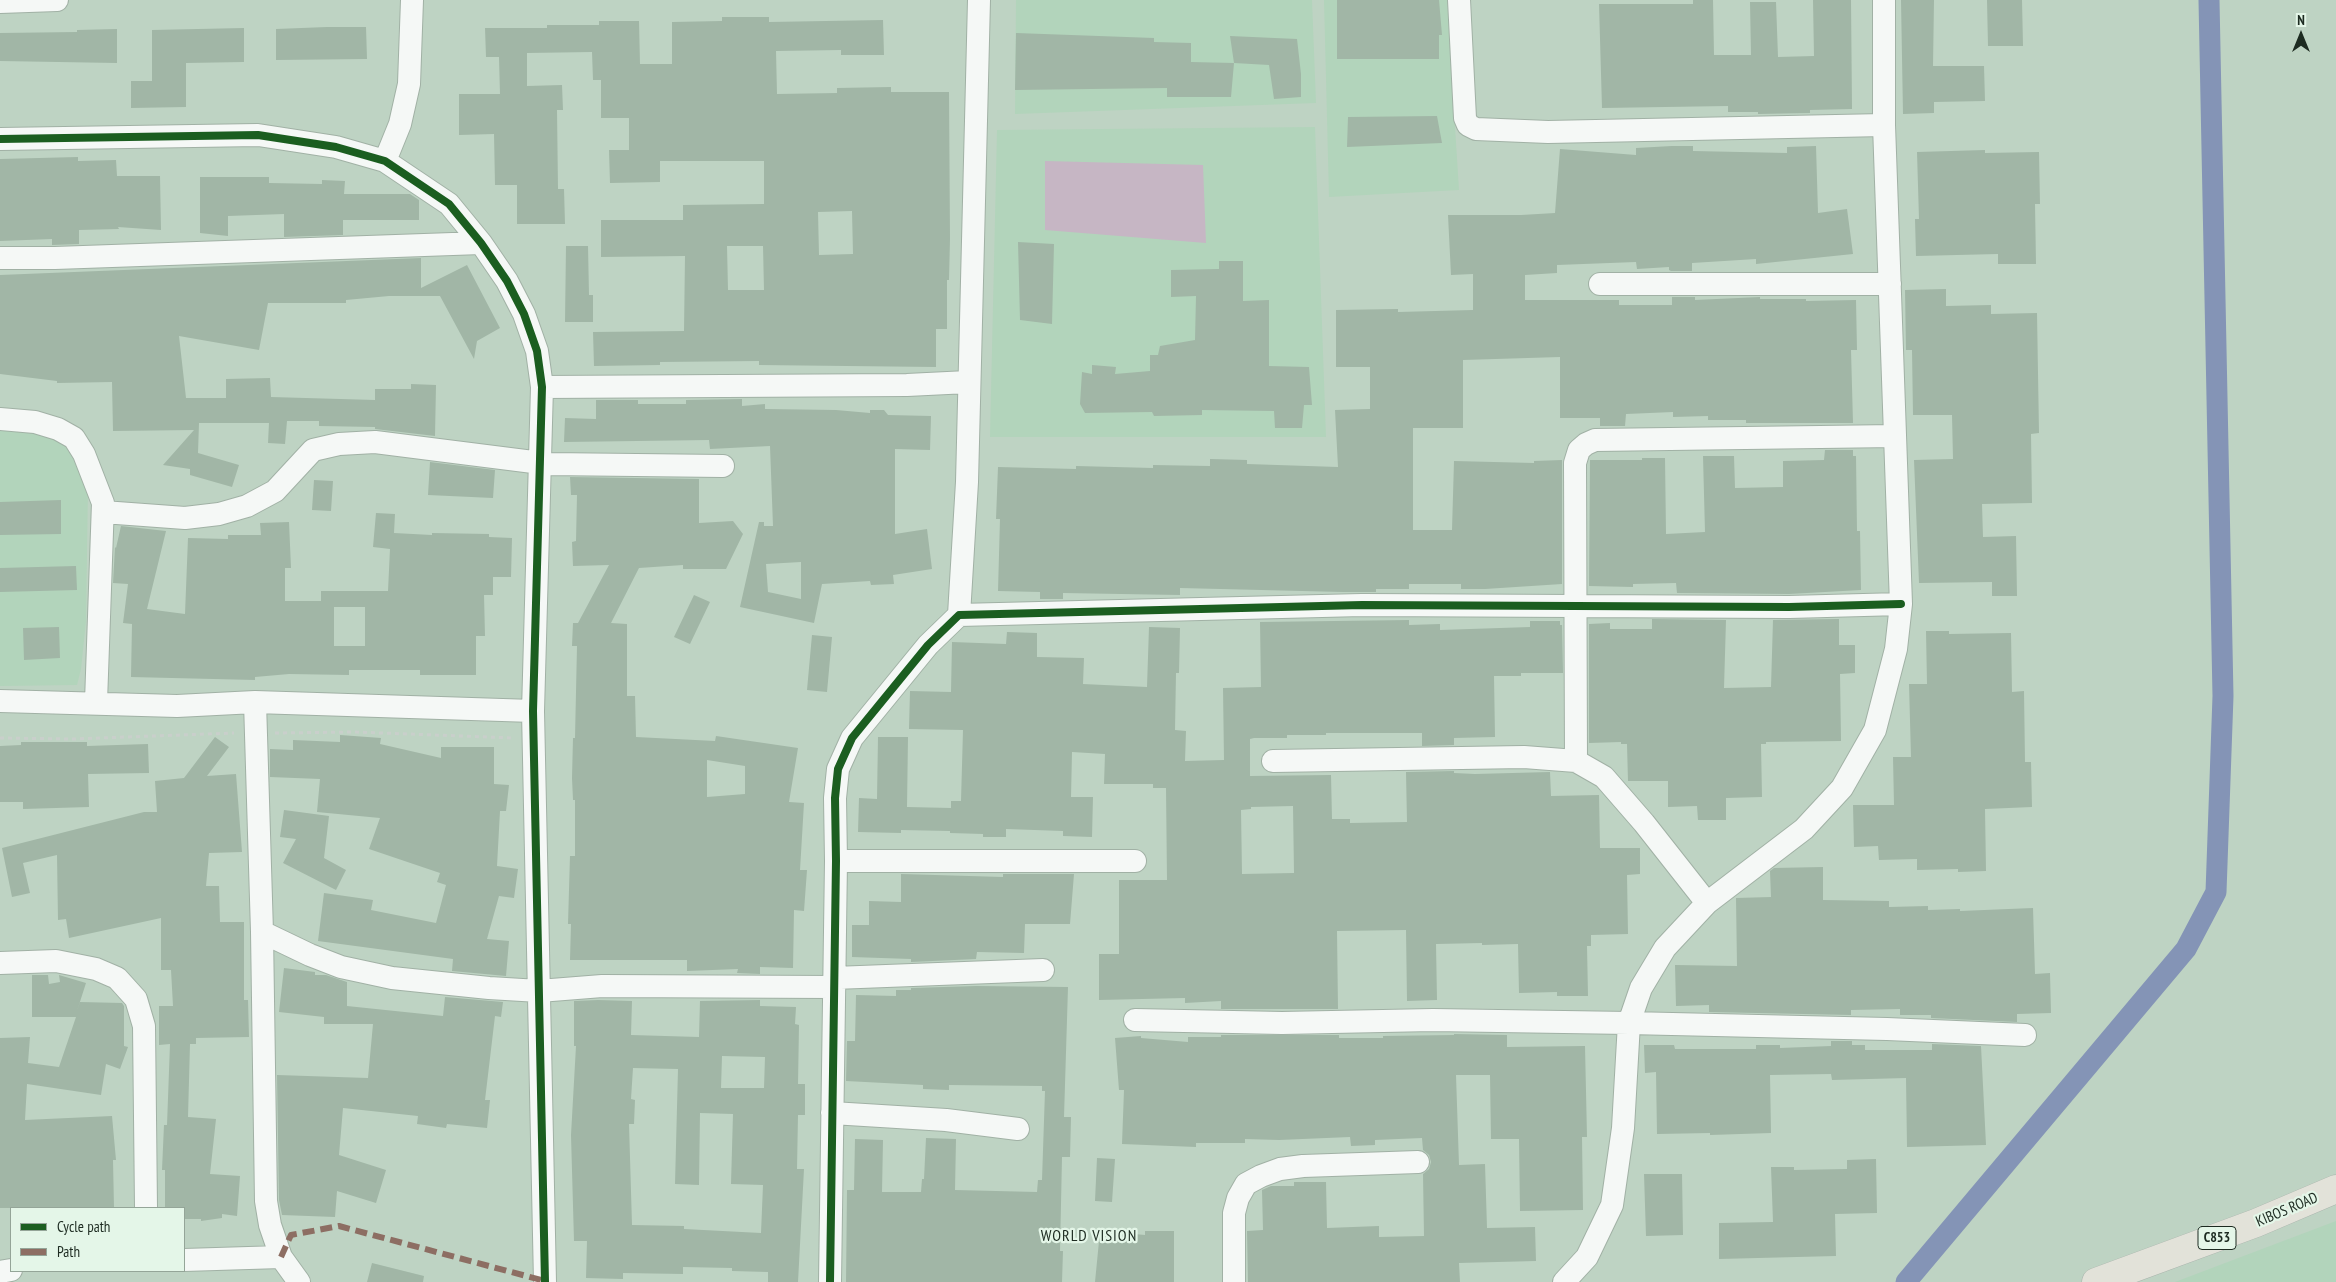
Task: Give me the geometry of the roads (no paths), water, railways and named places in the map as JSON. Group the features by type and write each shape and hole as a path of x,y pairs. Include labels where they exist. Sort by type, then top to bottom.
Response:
{"main road":[{"name":"KIBOS ROAD","path":"2096,1282 2256,1223 2336,1189"}],"street":[{"path":"0,2 57,0"},
{"path":"385,161 400,124 408,84 412,0"},
{"path":"960,615 967,482 968,382 980,0"},
{"path":"1459,0 1465,118 1468,125 1476,129 1548,132 1884,125"},
{"path":"1564,1282 1587,1257 1612,1205 1622,1128 1629,1023 1641,988 1665,948 1707,902 1804,829 1842,788 1875,730 1896,649 1902,604 1884,125 1884,0"},
{"path":"0,139 258,135 336,147 385,161 449,204 481,243 507,281 524,314 537,351 542,387 533,711 545,1282"},
{"path":"0,258 55,258 481,243"},
{"path":"1600,284 1890,284"},
{"path":"542,387 907,385 968,382"},
{"path":"0,419 35,422 58,429 74,438 84,454 103,504 96,702"},
{"path":"1576,761 1575,463 1579,450 1595,440 1895,436"},
{"path":"103,512 185,518 219,514 247,506 275,491 313,450 339,444 375,442 549,464 724,466"},
{"path":"830,1282 836,856 835,798 838,769 852,738 890,694 928,645 960,615 1362,605 1789,607 1902,604"},
{"path":"0,701 96,702 177,706 254,702 533,711"},
{"path":"254,702 262,932 266,1201 270,1225 281,1257 299,1282"},
{"path":"1273,761 1524,757 1576,761 1604,777 1644,823 1707,902"},
{"path":"836,856 1135,861"},
{"path":"262,932 310,956 341,967 384,976 489,988 539,990 602,986 834,983 1043,970"},
{"path":"0,963 56,961 96,969 118,978 136,999 144,1026 146,1207"},
{"path":"1135,1020 1282,1022 1433,1020 1629,1023 1887,1029 2025,1035"},
{"path":"832,1113 946,1120 1018,1129"},
{"path":"1234,1282 1234,1213 1238,1198 1246,1184 1280,1169 1303,1166 1418,1162"},
{"path":"185,1260 281,1257"}],"waterway":[{"path":"1906,1282 2186,949 2216,892 2223,696 2209,0"}],"district":[{"name":"WORLD VISION","path":"1089,1236"}]}
